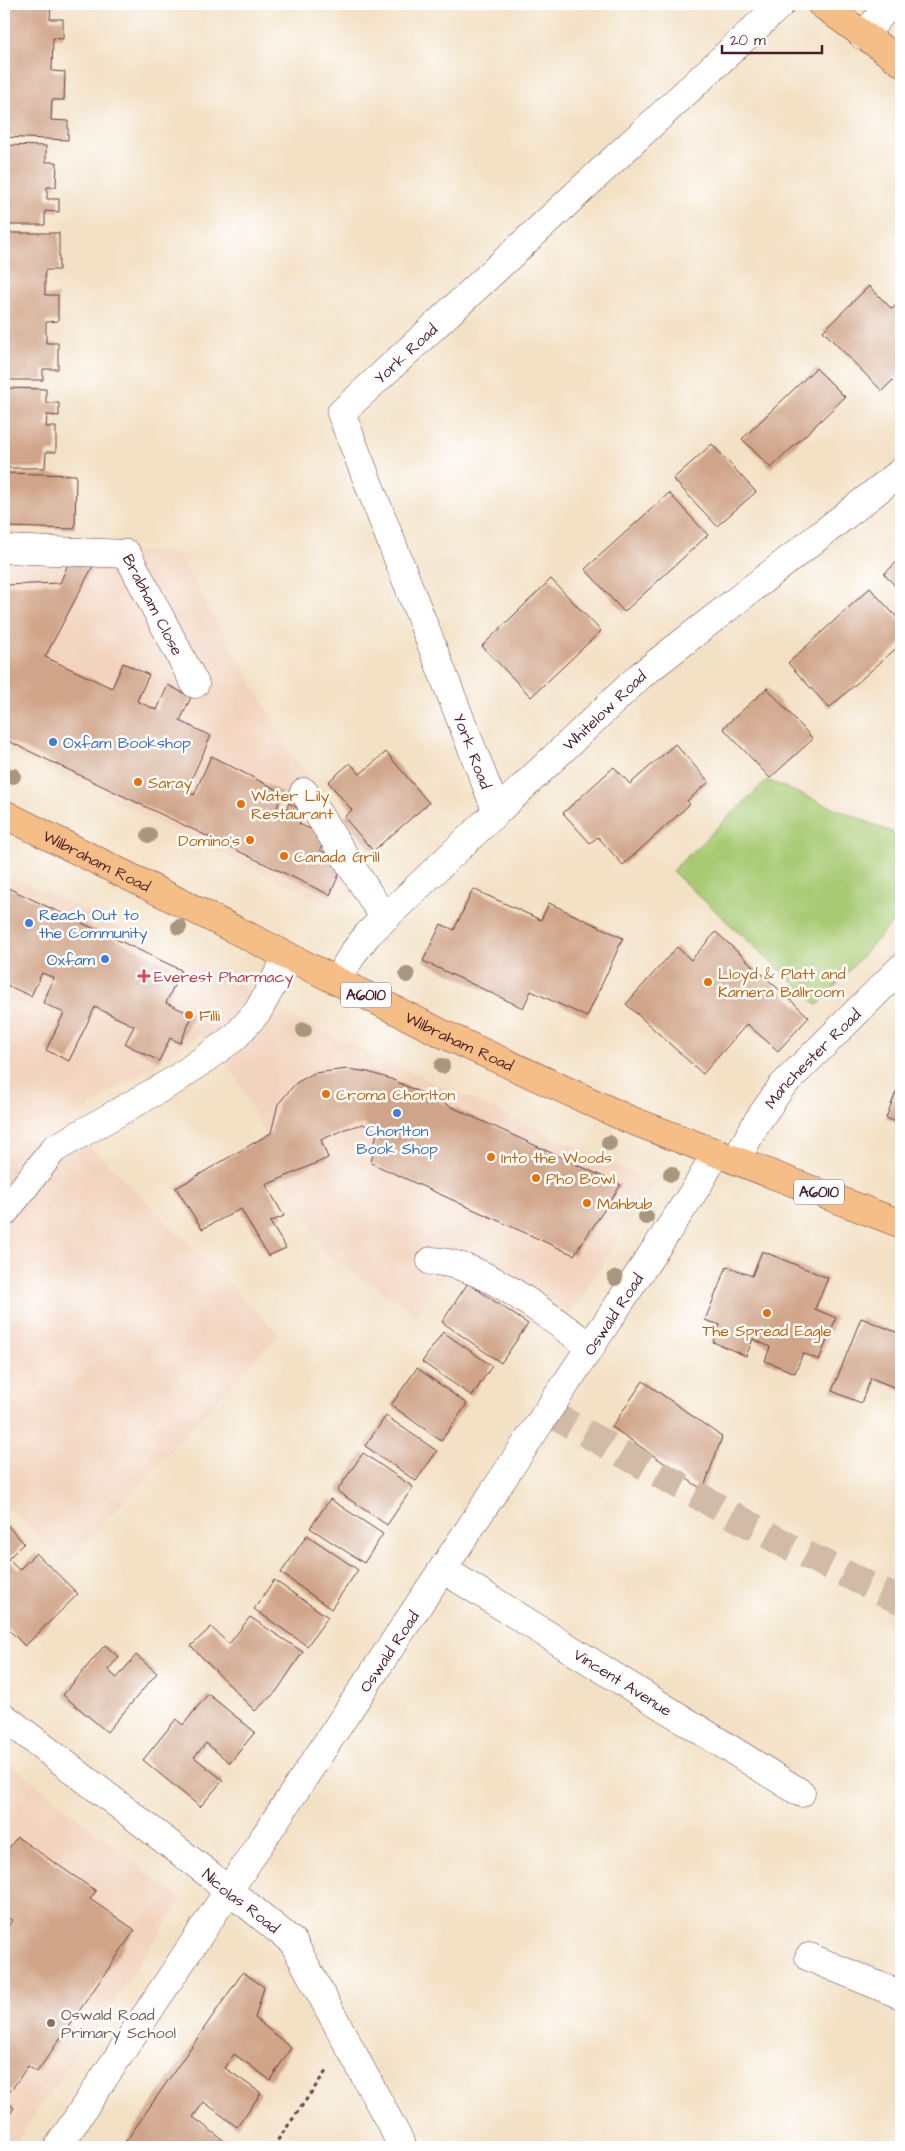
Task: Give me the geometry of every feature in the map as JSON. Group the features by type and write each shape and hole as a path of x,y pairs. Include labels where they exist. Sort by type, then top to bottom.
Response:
{"main road":[{"path":"821,4 901,62"},
{"name":"Wilbraham Road","path":"4,814 441,1033 628,1120 901,1224"}],"street":[{"name":"York Road","path":"496,810 341,413 781,4"},
{"path":"863,36 890,4"},
{"name":"Whitelow Road","path":"337,980 354,952 387,916 496,810 640,676 901,472"},
{"name":"Brabham Close","path":"4,549 127,554 195,684"},
{"path":"304,792 376,905 387,916"},
{"path":"4,1213 54,1149 175,1080 234,1037 258,1012 288,956"},
{"name":"Manchester Road","path":"726,1156 757,1122 782,1086 901,968"},
{"name":"Oswald Road","path":"58,2147 444,1570 698,1185 726,1156"},
{"path":"431,1261 449,1262 508,1289 591,1347"},
{"name":"Vincent Avenue","path":"444,1570 801,1793"},
{"name":"Nicolas Road","path":"4,1717 210,1875 228,1892 245,1902 293,1942 403,2147"},
{"path":"809,1957 901,1995"}],"path":[{"path":"273,2147 320,2081"}],"shaded area":[{"path":"4,544 177,553 370,887 336,908 4,748"},
{"path":"4,872 238,983 296,1019 655,1183 558,1333 449,1272 416,1314 324,1253 232,1070 199,1035 66,1122 279,1334 67,1563 4,1505"},
{"name":"Oswald Road Primary School","path":"4,1759 182,1900 13,2147 4,2147"}],"green space":[{"path":"767,780 901,836 901,913 818,1005 672,871"}],"building":[{"path":"4,4 51,4 50,19 63,19 63,39 53,38 52,71 65,72 64,100 52,100 51,120 68,121 68,140 4,137"},
{"path":"4,145 46,146 46,162 57,162 56,187 47,187 47,199 59,199 59,212 45,211 45,225 4,225"},
{"path":"4,233 59,233 59,270 45,270 45,295 58,295 58,321 46,322 46,343 58,343 58,369 43,369 43,380 4,380"},
{"path":"869,286 892,309 901,300 901,372 882,391 823,331"},
{"path":"816,368 845,397 771,468 742,439"},
{"path":"4,388 46,389 46,403 59,403 59,416 47,415 46,427 56,427 56,452 46,452 45,468 4,468"},
{"path":"712,444 756,492 717,526 673,479"},
{"path":"4,473 76,475 75,529 4,527"},
{"path":"669,493 708,535 624,612 585,569"},
{"path":"901,558 901,592 884,574"},
{"path":"68,564 93,566 45,657 112,688 123,663 149,675 137,701 157,710 168,685 191,697 180,721 211,736 186,791 194,795 211,756 283,793 277,807 285,812 289,803 305,812 299,824 326,836 320,850 344,863 330,895 4,739 4,585 60,583"},
{"path":"551,579 601,631 531,697 482,646"},
{"path":"870,588 901,622 901,644 829,708 788,663"},
{"path":"767,688 813,739 770,778 723,728"},
{"path":"675,744 709,782 687,801 690,804 623,865 598,837 590,843 563,813 614,767 630,784"},
{"path":"386,752 429,803 373,851 344,817 352,810 328,782 350,763 360,774"},
{"path":"4,886 181,970 166,1003 193,1015 180,1043 170,1038 159,1061 125,1044 134,1026 95,1007 69,1061 46,1050 64,1013 43,1003 54,978 42,973 31,996 4,984"},
{"path":"473,889 541,920 549,903 623,938 587,1017 531,991 523,1008 423,961 441,924 454,930"},
{"name":"Lloyd & Platt and Kamera Ballroom","path":"716,932 809,1017 778,1051 747,1024 703,1074 626,1004 677,947 691,960"},
{"path":"348,1069 368,1072 391,1079 621,1185 574,1255 371,1163 377,1132 363,1124 345,1129 321,1140 328,1158 266,1185 284,1216 270,1222 286,1248 268,1256 241,1209 202,1229 176,1188 271,1133 278,1104 296,1083 314,1073"},
{"path":"901,1079 901,1124 886,1118"},
{"name":"The Spread Eagle","path":"762,1251 828,1278 815,1309 836,1318 819,1360 803,1353 795,1373 765,1361 770,1347 753,1339 746,1356 713,1342 720,1325 705,1320 727,1266 752,1276"},
{"path":"468,1283 528,1324 501,1363 442,1322"},
{"path":"861,1318 901,1334 901,1390 871,1378 861,1403 832,1391"},
{"path":"443,1332 492,1366 472,1396 422,1362"},
{"path":"417,1368 467,1404 441,1441 391,1405"},
{"path":"643,1381 722,1437 703,1490 612,1427"},
{"path":"386,1416 437,1451 416,1481 365,1446"},
{"path":"363,1453 413,1487 387,1525 337,1491"},
{"path":"330,1499 383,1534 364,1563 310,1528"},
{"path":"4,1522 24,1543 8,1559 19,1570 36,1553 78,1594 25,1646 4,1625"},
{"path":"307,1535 358,1570 331,1609 281,1573"},
{"path":"274,1580 328,1617 307,1646 254,1609"},
{"path":"250,1617 303,1652 276,1692 255,1711 191,1646 211,1627 229,1644"},
{"path":"105,1645 119,1657 108,1670 117,1678 136,1655 157,1673 107,1732 63,1695"},
{"path":"208,1694 255,1732 230,1763 206,1743 194,1757 223,1780 200,1807 143,1760 176,1719 183,1725"},
{"path":"17,1837 96,1891 90,1899 135,1930 37,2072 28,2066 4,2100 4,1932 12,1920 4,1915 4,1855"},
{"path":"243,1972 264,1987 255,2018 291,2048 270,2080 234,2054 225,2068 261,2093 237,2127 204,2102 193,2117 227,2143 224,2147 122,2147"},
{"path":"4,2100 14,2108 4,2123"}],"tunnel":[{"path":"548,1412 788,1546 901,1601"}],"place":[{"name":"Oxfam Bookshop","path":"53,742"},
{"name":"Saray","path":"138,782"},
{"name":"Water Lily Restaurant","path":"241,804"},
{"name":"Domino's","path":"250,840"},
{"name":"Canada Grill","path":"284,856"},
{"name":"Reach Out to the Community","path":"29,923"},
{"name":"Oxfam","path":"105,959"},
{"name":"Everest Pharmacy","path":"144,976"},
{"name":"Lloyd & Platt and Kamera Ballroom","path":"708,982"},
{"name":"Filli","path":"189,1015"},
{"name":"Croma Chorlton","path":"326,1094"},
{"name":"Chorlton Book Shop","path":"397,1113"},
{"name":"Into the Woods","path":"491,1157"},
{"name":"Pho Bowl","path":"536,1178"},
{"name":"Mahbub","path":"587,1203"},
{"name":"The Spread Eagle","path":"767,1313"},
{"name":"Oswald Road Primary School","path":"51,2023"}]}
